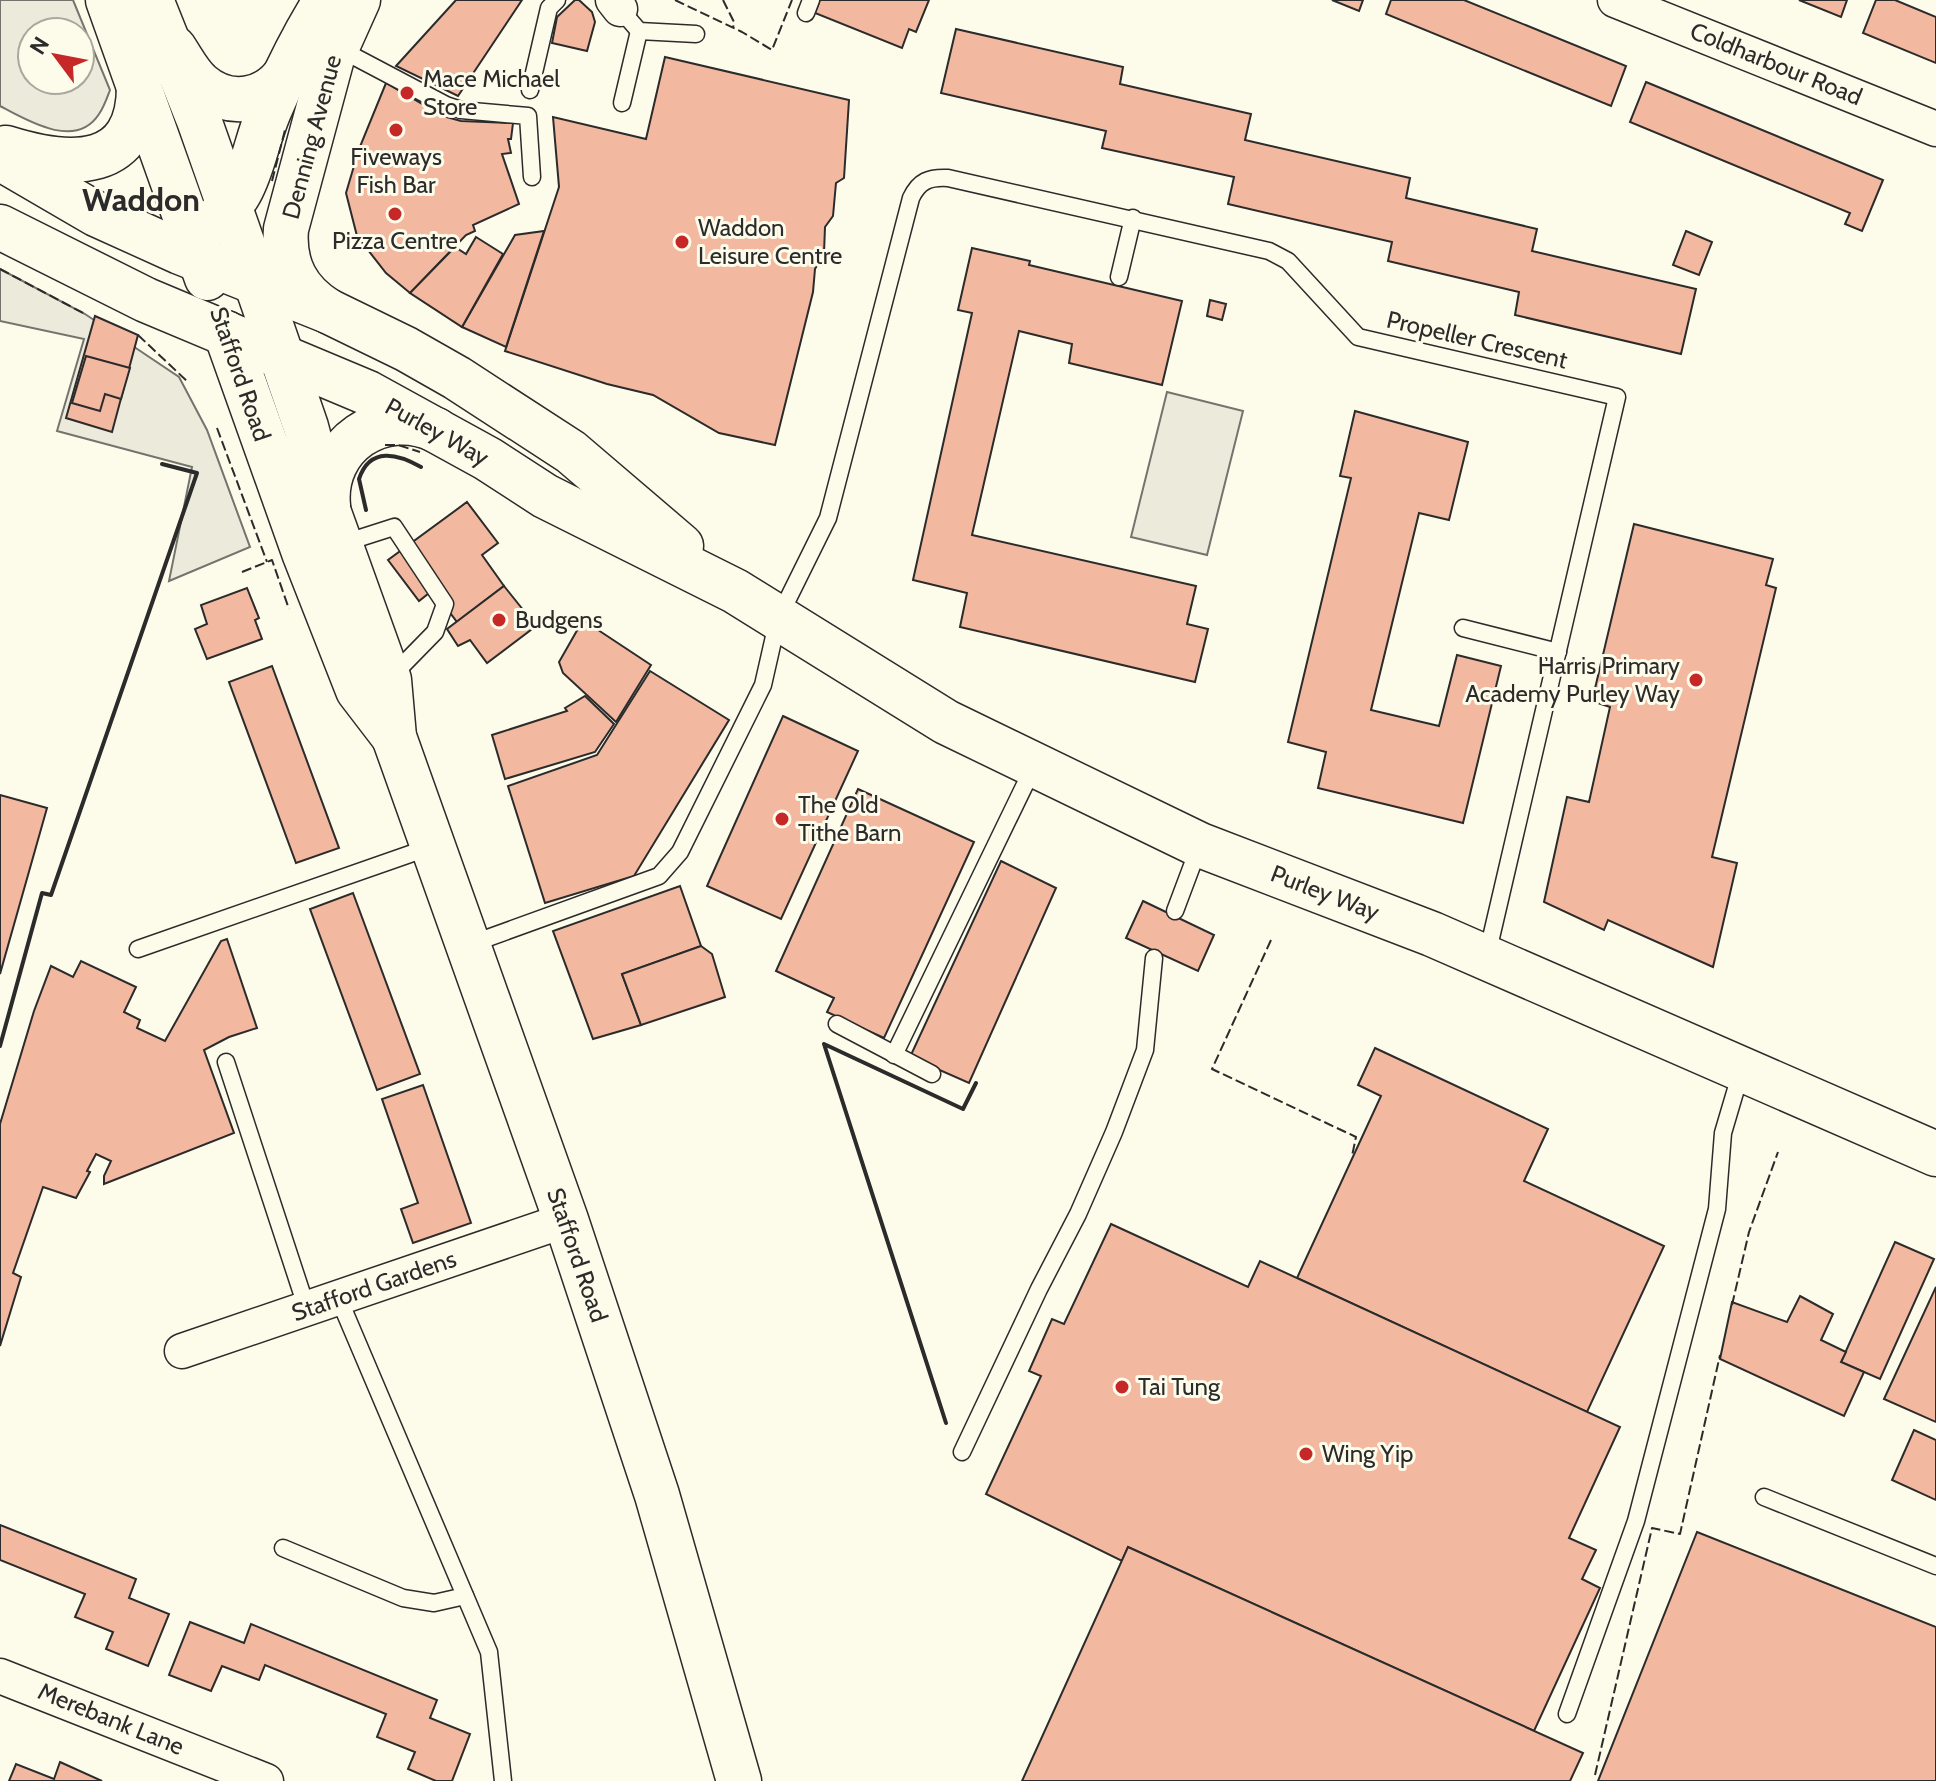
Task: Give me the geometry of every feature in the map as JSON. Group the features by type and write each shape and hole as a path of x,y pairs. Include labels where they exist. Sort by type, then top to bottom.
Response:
{"main road":[{"name":"Stafford Road","path":"108,0 177,193 244,287 306,427 324,542 566,1220 657,1495 739,1781"},
{"name":"Denning Avenue","path":"326,0 269,112 245,185 244,287 308,297 293,278 286,256 290,213 336,47 358,0"},
{"name":"Stafford Road","path":"157,16 199,120 244,287 261,434 324,542"},
{"path":"157,16 196,80 221,96 235,99 262,96 277,86 291,65"},
{"path":"0,146 38,158 75,161 112,149 134,121 139,103 139,84"},
{"name":"Purley Way","path":"0,158 96,214 244,287 406,349 457,378 571,452 735,591"},
{"path":"244,287 290,213"},
{"path":"261,434 244,287 268,227 290,213"},
{"name":"Purley Way","path":"0,227 136,294 244,287 368,393 545,496 735,591 946,722 1200,845 1486,957 1936,1154"},
{"path":"324,542 331,473 339,454 351,440 370,428 389,423 410,422 438,431"}],"street":[{"name":"Coldharbour Road","path":"1615,0 1936,129"},
{"name":"Stafford Gardens","path":"182,1351 566,1220"},
{"name":"Merebank Lane","path":"0,1676 266,1781"}],"lane":[{"path":"530,90 549,8 557,0"},
{"path":"622,103 624,13 696,34"},
{"path":"336,47 446,105 461,110 528,116 532,177"},
{"name":"Propeller Crescent","path":"778,619 828,518 916,186 931,177 948,178 1133,218 1269,251 1288,261 1358,337 1617,397 1486,957"},
{"path":"1119,277 1133,218"},
{"path":"324,542 394,527 445,604 435,632 374,685"},
{"path":"470,944 659,876 680,852 763,685 778,619"},
{"path":"1463,628 1558,652"},
{"path":"894,1055 1035,765"},
{"path":"138,949 434,845"},
{"path":"1175,911 1200,845"},
{"path":"962,1452 1078,1214 1114,1132 1145,1050 1154,958"},
{"path":"837,1024 932,1074"},
{"path":"226,1062 307,1309"},
{"path":"1567,1714 1636,1521 1717,1209 1723,1133 1742,1070"},
{"path":"339,1299 489,1652 503,1781"},
{"path":"1764,1497 1936,1566"},
{"path":"283,1548 403,1598 434,1603 465,1596"}],"shaded area":[{"path":"0,0 73,0 80,16 16,16 16,96 96,96 96,56 110,90 104,105 89,125 78,130 51,129 0,106"},
{"path":"0,269 85,314 179,377 207,430 250,547 169,581 192,467 57,431 84,339 0,321"},
{"path":"1167,392 1243,411 1207,555 1131,537"}],"building":[{"path":"456,0 522,0 458,96 396,66"},
{"path":"575,0 592,12 595,22 587,51 552,43 557,17"},
{"path":"820,0 929,0 916,32 909,29 902,48 815,13"},
{"path":"1332,0 1363,0 1359,11"},
{"path":"1391,0 1464,0 1626,66 1611,106 1386,14"},
{"path":"1799,0 1847,0 1841,17"},
{"path":"1876,0 1895,0 1936,17 1936,63 1863,33"},
{"path":"956,29 1123,67 1120,84 1251,114 1245,140 1410,178 1406,198 1537,229 1532,251 1696,289 1681,354 1515,315 1519,292 1388,261 1392,242 1228,204 1234,177 1102,148 1106,131 941,93"},
{"name":"Waddon Leisure Centre","path":"665,57 849,100 844,178 836,183 833,216 825,227 824,253 815,269 813,292 775,445 719,433 653,395 607,384 505,351 559,187 553,117 646,139"},
{"path":"1646,82 1883,180 1862,231 1845,224 1850,213 1630,122"},
{"path":"386,83 443,116 461,121 513,123 511,139 508,139 511,153 502,154 519,204 473,225 475,231 466,235 410,293 386,273 357,236 346,193 359,149"},
{"path":"544,231 506,347 462,327 515,235"},
{"path":"1686,231 1712,242 1699,275 1673,265"},
{"path":"476,237 503,254 462,327 410,293 455,247 466,254"},
{"path":"972,248 1030,261 1029,265 1182,301 1162,385 1069,363 1072,344 1019,331 972,535 1196,586 1187,624 1208,629 1195,682 960,627 967,593 913,580 972,313 958,310"},
{"path":"1210,300 1226,304 1222,320 1207,316"},
{"path":"95,316 138,335 112,432 66,418"},
{"path":"86,356 130,368 121,399 105,394 100,411 72,403"},
{"path":"1355,411 1468,442 1449,520 1419,513 1371,710 1439,726 1457,655 1501,666 1463,823 1318,788 1326,752 1288,742 1351,478 1340,476"},
{"path":"467,502 498,543 482,555 504,586 457,622 433,590 419,601 388,560"},
{"path":"1634,524 1773,559 1766,585 1776,588 1712,857 1737,863 1713,967 1608,920 1604,930 1544,902 1567,797 1589,802 1610,707 1592,701"},
{"path":"504,586 536,626 487,663 470,640 458,646 447,629"},
{"path":"247,588 259,618 255,620 262,639 207,659 195,629 207,624 201,605"},
{"path":"583,620 651,665 616,722 563,673 559,662"},
{"path":"272,666 339,848 296,863 229,682"},
{"path":"650,671 729,720 634,876 545,903 508,786 597,755"},
{"path":"585,696 614,724 595,752 505,779 492,735 567,711 565,708"},
{"name":"The Old Tithe Barn","path":"783,716 858,751 781,919 707,886"},
{"path":"858,789 974,842 884,1038 827,1012 834,998 776,971"},
{"path":"0,795 47,808 0,974"},
{"path":"1001,861 1056,888 969,1083 910,1057"},
{"path":"680,886 701,946 622,974 641,1025 593,1039 553,931"},
{"path":"353,893 420,1074 377,1090 310,909"},
{"path":"1143,901 1214,935 1198,971 1126,938"},
{"path":"227,939 257,1028 229,1037 204,1050 234,1133 104,1184 111,1161 96,1154 76,1198 43,1187 13,1273 21,1277 0,1346 0,1124 51,966 73,977 81,961 136,987 124,1012 140,1020 137,1028 165,1041 221,941"},
{"path":"701,946 712,954 725,997 641,1025 622,974"},
{"path":"1375,1048 1548,1129 1524,1181 1664,1246 1587,1412 1297,1278 1381,1096 1358,1085"},
{"path":"423,1085 471,1223 413,1243 401,1209 418,1203 382,1099"},
{"name":"Wing Yip","path":"1111,1224 1248,1287 1260,1261 1620,1427 1569,1538 1596,1550 1582,1579 1600,1588 1534,1731 1128,1547 1122,1561 986,1494 1041,1376 1029,1371 1052,1319 1064,1324"},
{"path":"1895,1242 1934,1259 1880,1379 1841,1362"},
{"path":"1936,1287 1936,1422 1884,1399"},
{"path":"1800,1296 1833,1314 1821,1340 1846,1352 1841,1362 1864,1372 1844,1416 1720,1359 1732,1302 1787,1322"},
{"path":"1914,1430 1936,1440 1936,1500 1892,1480"},
{"path":"0,1525 136,1579 129,1598 169,1614 148,1666 106,1649 113,1632 75,1617 85,1594 0,1560"},
{"path":"1697,1532 1936,1627 1936,1781 1598,1781"},
{"path":"1128,1547 1583,1753 1570,1781 1022,1781"},
{"path":"190,1622 244,1643 251,1624 437,1700 430,1718 470,1734 452,1781 436,1781 408,1769 415,1752 377,1737 386,1714 265,1665 259,1680 222,1666 211,1691 169,1675"},
{"path":"60,1762 102,1781 9,1781 16,1764 54,1779"}],"fence":[{"path":"675,0 772,50 792,0"},
{"path":"723,0 734,22 733,28"},
{"path":"272,181 285,130"},
{"path":"0,269 85,314"},
{"path":"138,335 189,383"},
{"path":"217,428 267,562"},
{"path":"385,445 398,445 420,452"},
{"path":"242,572 272,560 289,609"},
{"path":"1271,940 1212,1069 1356,1137 1352,1156"},
{"path":"1732,1305 1749,1232 1778,1152"},
{"path":"1595,1775 1652,1528 1680,1534 1720,1355"}],"wall":[{"path":"366,510 359,479 370,461 377,457 394,456 421,467"},
{"path":"0,1046 42,893 51,895 197,473 162,464"},
{"path":"946,1423 824,1044 963,1109 976,1083"}],"place":[{"name":"Mace Michael Store","path":"407,93"},
{"name":"Fiveways Fish Bar","path":"396,130"},
{"name":"Pizza Centre","path":"395,214"},
{"name":"Waddon Leisure Centre","path":"682,242"},
{"name":"Budgens","path":"499,620"},
{"name":"Harris Primary Academy Purley Way","path":"1696,680"},
{"name":"The Old Tithe Barn","path":"782,819"},
{"name":"Tai Tung","path":"1122,1387"},
{"name":"Wing Yip","path":"1306,1454"}],"district":[{"name":"Waddon","path":"141,200"}]}
